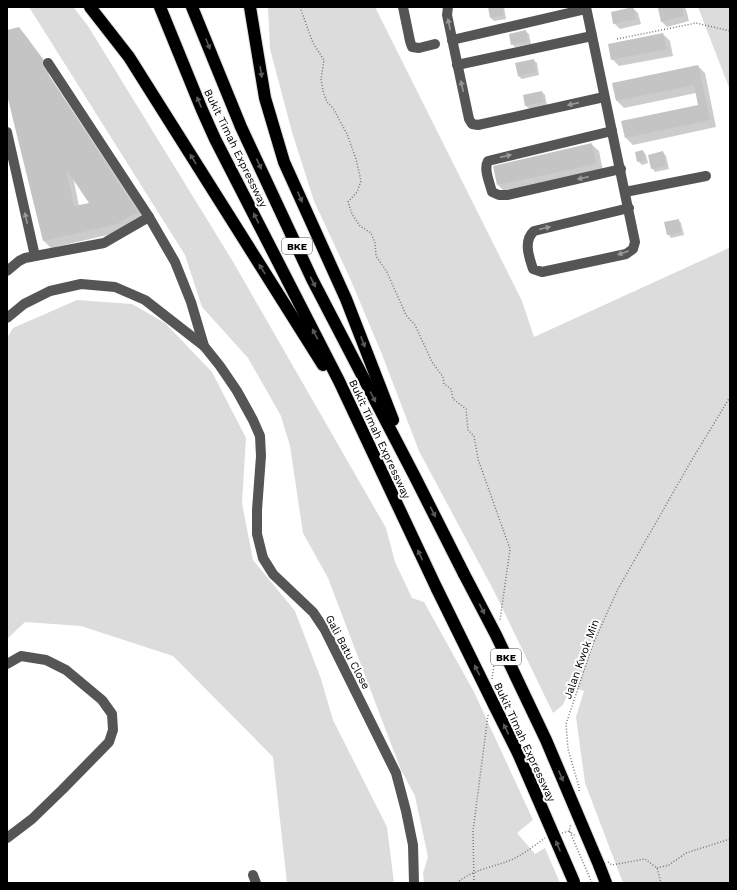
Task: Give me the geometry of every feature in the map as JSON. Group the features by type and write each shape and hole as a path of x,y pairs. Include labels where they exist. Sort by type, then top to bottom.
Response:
{"highway":[{"path":"90,7 96,12 129,57 327,371 332,377 339,381"},
{"path":"250,7 265,98 284,162 346,299 415,477"},
{"path":"253,7 255,34"},
{"name":"Bukit Timah Expressway","path":"192,8 241,127 312,280 496,635 546,740 606,883"},
{"name":"Bukit Timah Expressway","path":"161,10 215,139 339,381 437,589 518,753 574,883"}],"street":[{"path":"403,7 412,47 419,48 435,44"},
{"path":"448,7 447,15 457,65 469,119 472,124 478,125 604,97"},
{"path":"452,40 586,8 629,208 635,242 633,249 626,254 542,272 533,269 527,242 529,235 534,231 629,208"},
{"path":"457,65 592,36"},
{"path":"48,63 148,217 178,269 191,302 204,346"},
{"path":"612,131 488,161 486,164 487,173 492,192 499,195 508,195 621,170"},
{"path":"7,132 35,256"},
{"path":"625,192 706,176"},
{"path":"7,271 20,261 35,256 104,244 148,217"},
{"path":"7,318 24,304 50,291 81,284 115,287 145,300 204,346"},
{"name":"Gali Batu Close","path":"204,346 238,391 260,436 262,456 257,510 257,534 263,558 273,574 313,612 325,630 396,773 413,845 414,883"},
{"path":"7,664 21,656 46,660 66,670 102,700 112,714 113,730 109,742 62,790 32,820 7,838"}],"path":[{"path":"300,7 313,43 324,60 321,79 322,91 327,102 333,108 347,134 356,159 361,181 357,192 348,202 352,214 360,226 371,233 376,256 387,272 406,315 415,325 432,362 443,377 444,384 451,389 453,399 466,409 468,430 474,436 478,459 510,549 499,626"},
{"path":"617,39 696,23 730,31"},
{"name":"Jalan Kwok Min","path":"578,793 579,787 568,749 566,724 593,644 618,589 690,462 730,397"},
{"path":"492,681 495,657"},
{"path":"474,883 473,832 488,713"},
{"path":"571,824 569,831 592,883"},
{"path":"557,834 569,831"},
{"path":"569,831 581,840"},
{"path":"457,883 461,879 474,873 512,860 525,853 545,838 551,836"},
{"path":"657,868 670,865 686,853 730,839"},
{"path":"606,860 612,864 645,859 657,868 661,883"}],"shaded area":[{"path":"29,7 74,8 88,26 232,260 386,528 395,562 412,598 424,602 474,692 533,820 517,833 535,854 545,848 560,883 424,883 423,873 428,857 415,796 401,770 328,578 303,533 290,446 281,416 248,358 202,307 185,255"},
{"path":"268,7 375,7 522,301 534,337 729,248 730,246 730,883 623,883 585,783 576,717 584,691 571,686 563,705 553,713 495,593 419,451 381,352 349,276 314,201 292,132 270,49"},
{"path":"698,7 730,7 730,90"},
{"path":"77,300 132,304 165,323 212,372 246,438 242,503 253,560 295,611 321,679 333,720 387,827 394,883 287,883 273,757 173,656 81,626 25,622 7,639 7,338 13,328"}],"building":[{"path":"488,7 502,7 504,15 490,18"},
{"path":"633,7 636,19 613,24 611,12"},
{"path":"682,7 684,16 661,22 658,8"},
{"path":"19,27 43,60 43,67 138,213 135,213 117,224 43,241 7,95 7,30","holes":["66,169 89,203 74,206"]},
{"path":"526,30 528,41 511,45 509,34"},
{"path":"663,33 667,49 611,60 608,44"},
{"path":"534,59 536,72 518,76 515,63"},
{"path":"698,65 710,120 625,138 621,121 698,105 694,85 616,101 612,83"},
{"path":"542,91 544,102 525,106 523,95"},
{"path":"592,143 596,164 497,185 493,166"},
{"path":"643,150 645,160 637,162 635,152"},
{"path":"663,151 666,166 651,169 648,155"},
{"path":"679,219 681,232 667,235 664,222"}]}
